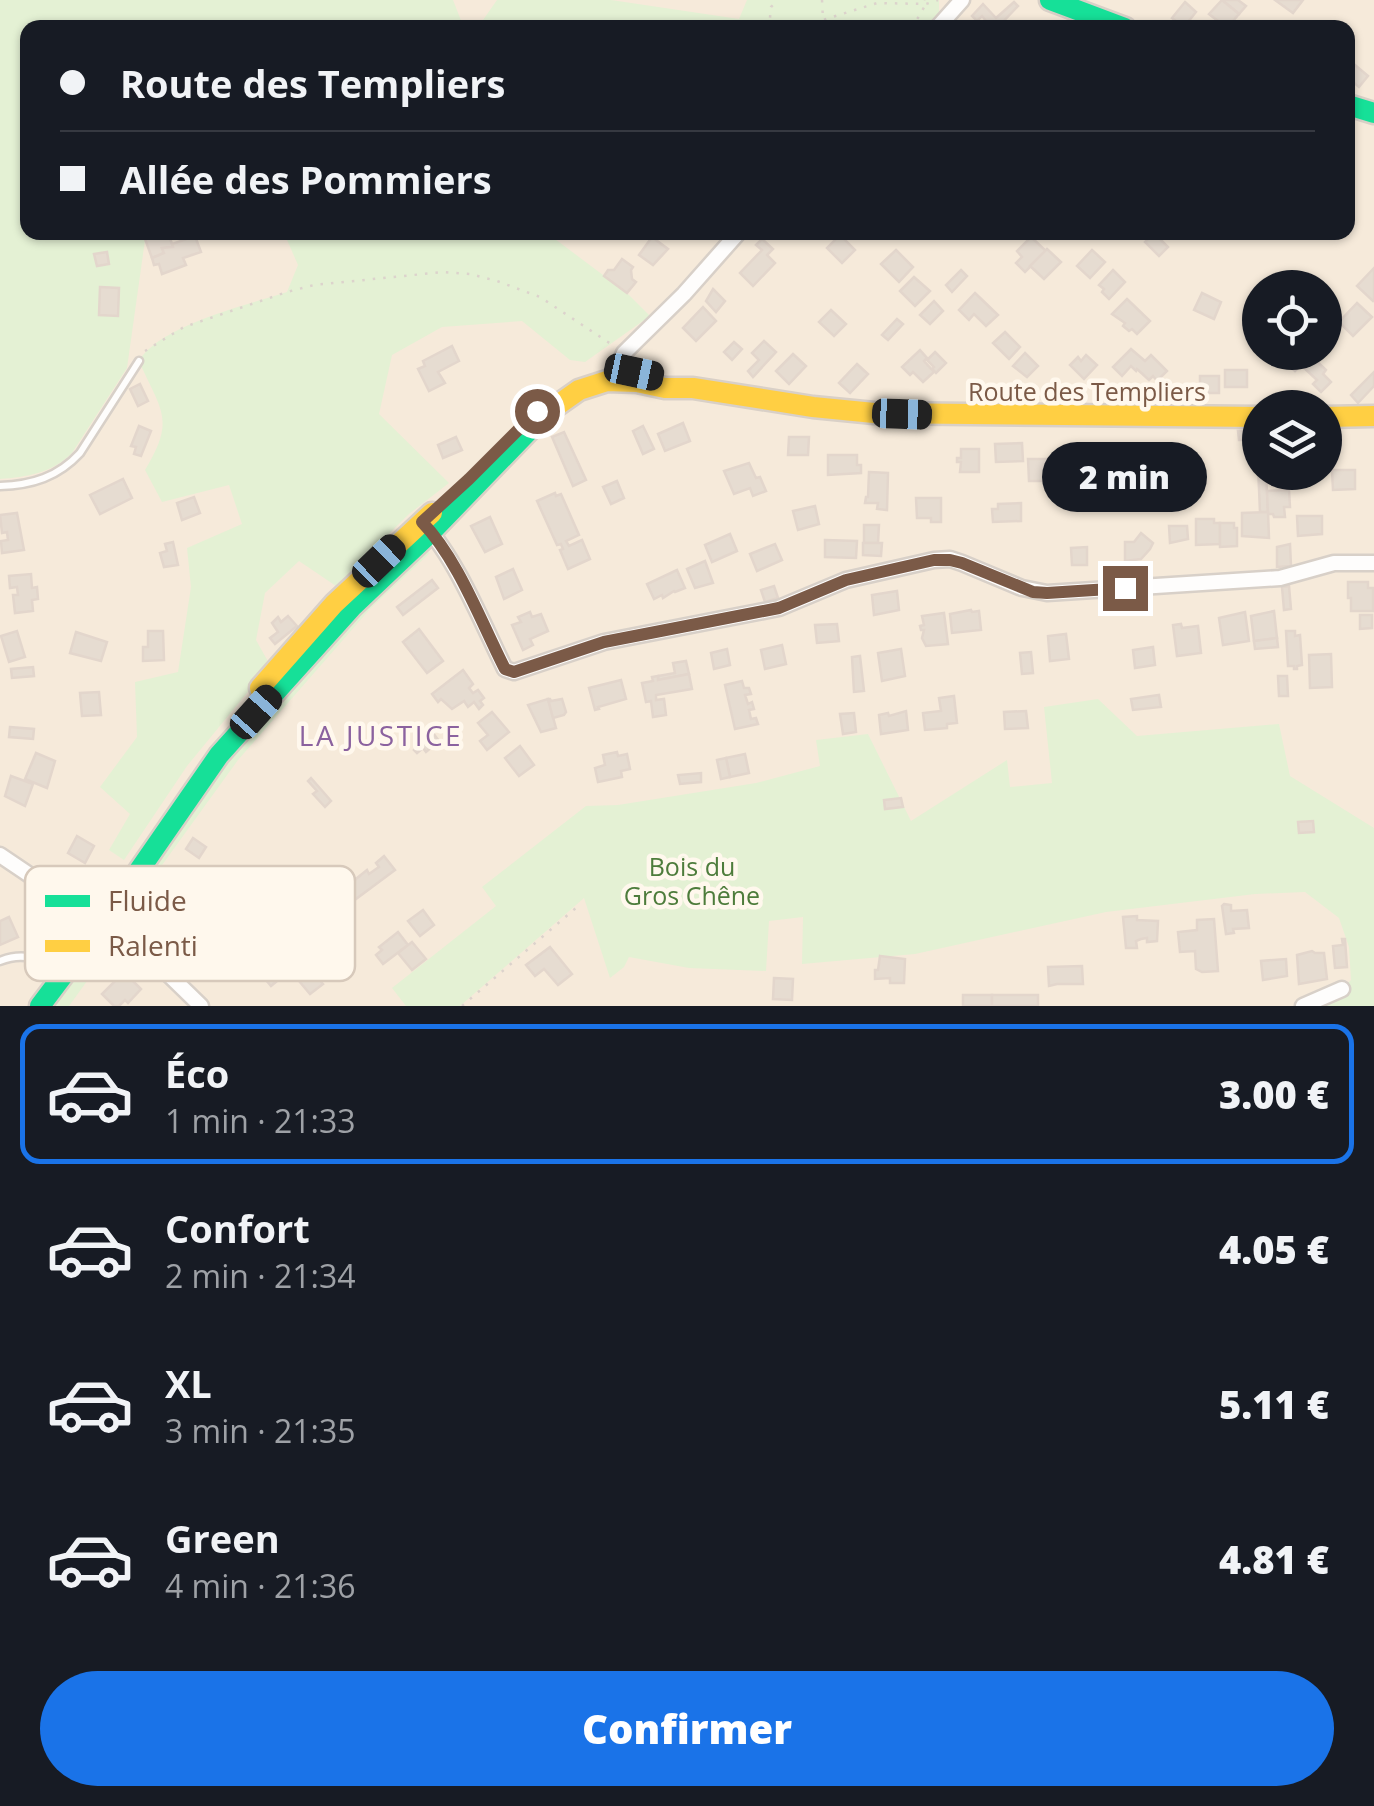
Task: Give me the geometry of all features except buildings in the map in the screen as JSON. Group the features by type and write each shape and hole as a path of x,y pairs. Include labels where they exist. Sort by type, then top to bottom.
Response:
{"main road":[{"path":"1050,0 1103,20"},
{"name":"Route des Templiers","path":"136,866 219,755 426,527 561,389 600,371 620,368 667,379 676,386 874,413 1242,417"},
{"path":"1342,416 1374,416"},
{"name":"Route des Templiers","path":"26,1006 49,981"},
{"name":"Route des Templiers","path":"40,1006 52,981"}],"street":[{"path":"944,20 962,0"},
{"path":"620,368 732,240"},
{"path":"426,527 460,578 505,669 514,672 604,642 779,608 846,580 934,560 962,563 1022,588 1047,593 1280,578 1334,564 1374,563"},
{"path":"0,855 25,871"},
{"path":"175,981 201,1006"},
{"path":"1303,1006 1342,989"}],"lane":[{"path":"0,486 37,482 68,466 139,361"},
{"path":"0,961 25,956"}],"path":[{"path":"822,0 823,20 877,3 938,0"},
{"path":"139,361 145,351 184,326 288,292 314,285 443,272 470,274 540,297 620,368"},
{"path":"462,1006 577,908"}],"shaded area":[{"path":"0,0 1374,0 1374,1006 0,1006"}],"green space":[{"path":"0,0 453,0 461,20 20,20 20,240 145,240 127,368 64,460 39,473 0,479"},
{"path":"497,0 611,0 739,19 747,0 939,0 939,12 932,20 483,20"},
{"path":"287,240 556,240 627,293 650,316 585,362 570,360 522,321 442,327 392,355 379,414 449,483 409,514 336,586 299,561 265,593 256,640 270,665 187,766 124,860 109,850 130,814 100,787 137,737 135,682 178,672 191,587 187,548 242,524 229,485 162,502 145,470 160,438 162,415 139,361 150,348 185,327 287,292 298,265"},
{"path":"425,550 430,553 370,609 238,760 161,866 153,866 261,718 354,616"},
{"name":"Bois du Gros Chêne","path":"1098,699 1137,736 1279,724 1290,776 1374,828 1374,1006 1317,1006 1351,980 1349,947 1339,918 1305,892 1255,894 1106,912 915,954 802,964 803,917 769,921 766,971 689,968 629,957 624,967 610,978 584,898 460,1006 406,1006 392,988 496,906 482,887 586,806 618,805 756,783 820,766 816,740 868,734 911,821 1007,760 1010,787 1052,783 1044,707"},
{"path":"69,981 87,981 69,1006 51,1006"}],"traffic: fast":[{"path":"1050,0 1104,20"},
{"path":"1355,107 1374,113"},
{"path":"142,866 219,755 352,607 545,414"},
{"path":"40,1006 59,981"}],"traffic: slow":[{"path":"545,414 579,390 607,381 693,388 874,413 1242,417"},
{"path":"1342,417 1374,416"},
{"path":"260,688 334,604 432,513"}],"district":[{"name":"LA JUSTICE","path":"381,735"}],"route":[{"path":"537,411 422,522 460,578 505,669 514,672 637,634 779,608 846,580 934,560 962,563 1033,592 1125,588"}]}
